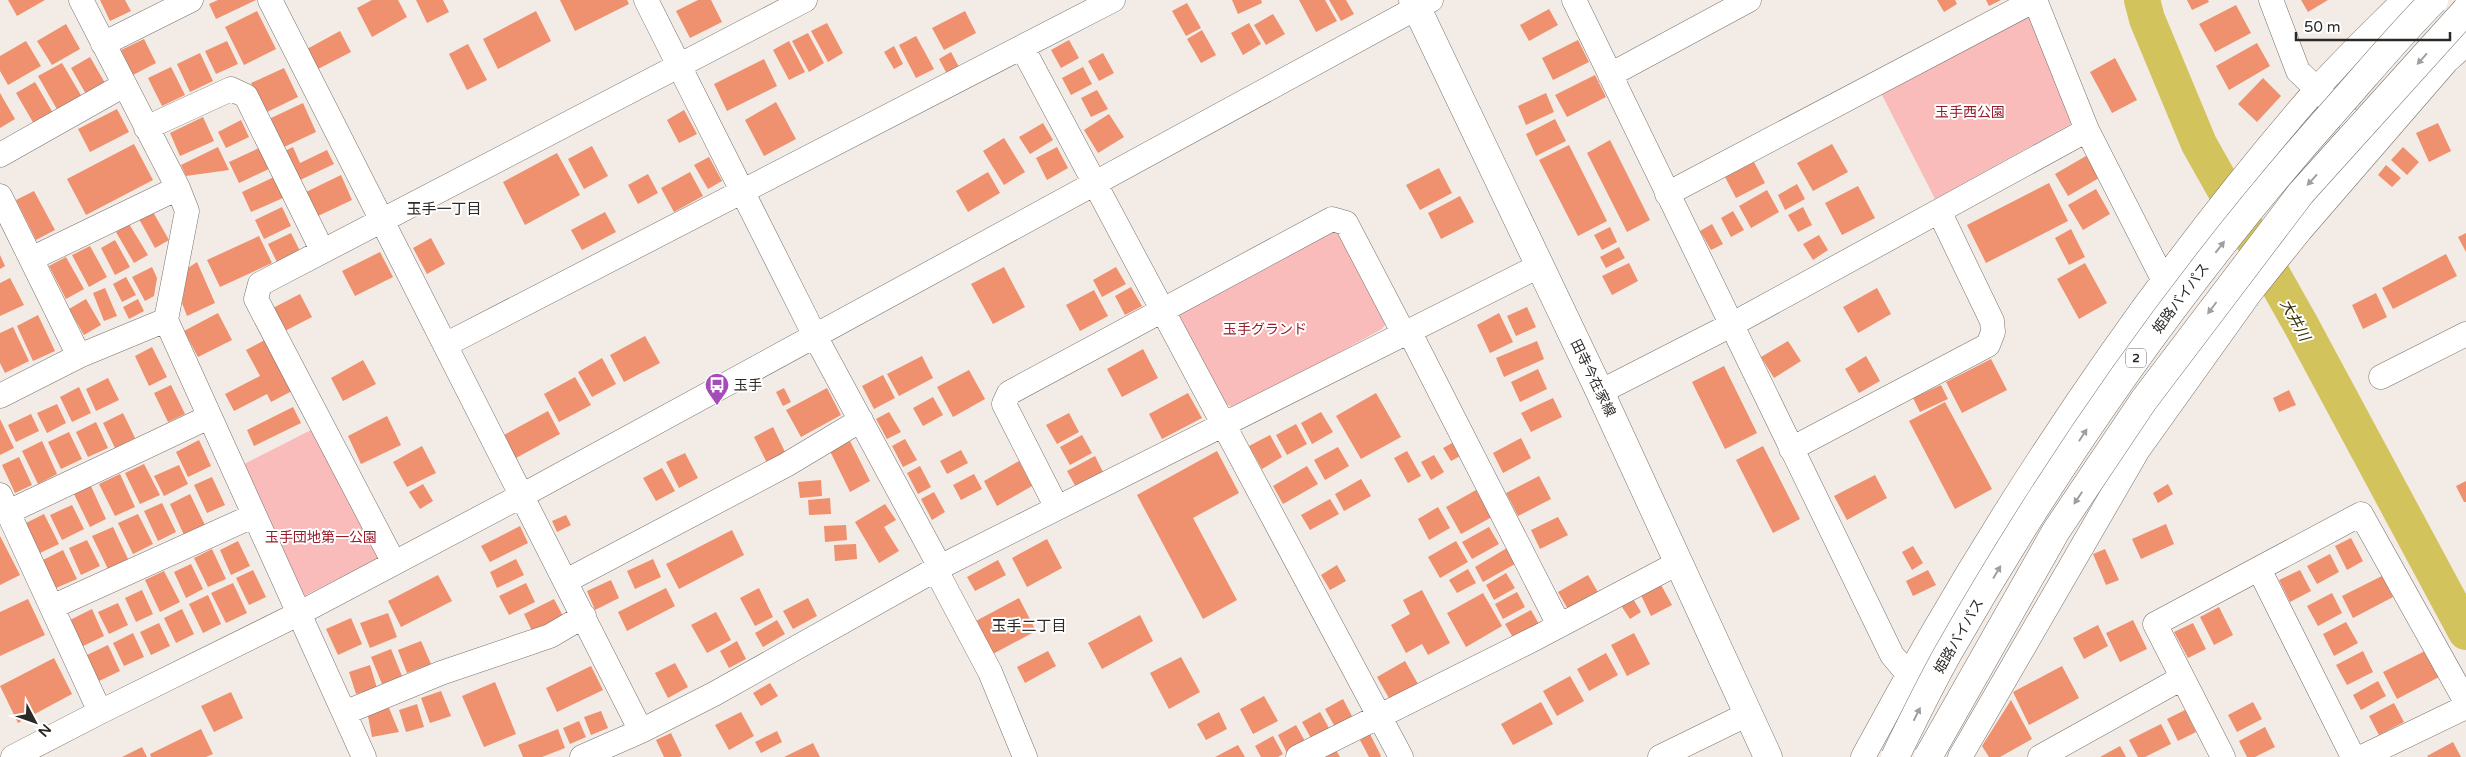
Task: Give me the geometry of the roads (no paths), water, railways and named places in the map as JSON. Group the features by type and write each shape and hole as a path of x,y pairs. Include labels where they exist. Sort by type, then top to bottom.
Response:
{"main road":[{"name":"姫路バイパス","path":"1895,757 1947,654 2038,503 2119,382 2186,290 2284,167 2434,0"},
{"name":"田寺今在家線","path":"1421,2 1539,266 1600,392 1768,757"},
{"name":"2","path":"1928,757 2056,531 2144,400 2301,193 2466,10"}],"street":[{"path":"81,0 178,188 187,211 166,320 364,757"},
{"path":"103,44 191,0"},
{"path":"270,0 523,495 641,731"},
{"path":"646,0 815,336 940,567 939,576 990,672 1025,757"},
{"path":"394,563 256,299 260,284 322,250 805,0"},
{"path":"445,345 1113,0"},
{"path":"1574,0 1892,655 1908,674"},
{"path":"1610,75 1749,0"},
{"path":"1667,194 2035,0 2087,130 2164,281"},
{"path":"2271,0 2298,71 2375,145"},
{"path":"1863,757 1908,674 1994,528 2075,405 2164,281 2261,156 2317,89 2404,0"},
{"path":"14,757 100,712 298,614 523,495 1095,183 1421,2"},
{"path":"1960,757 2138,450 2251,292 2300,231 2447,61 2466,44"},
{"path":"1022,47 1401,757"},
{"path":"0,154 124,85"},
{"path":"146,128 231,89 246,96 322,250"},
{"path":"1600,392 1731,325 2087,130"},
{"path":"31,259 178,188"},
{"path":"0,196 80,356"},
{"path":"1791,449 1988,345 1994,332 1992,321 1939,211"},
{"path":"1057,508 1004,404 1009,393 1332,219 1346,223 1406,333 1559,626"},
{"path":"582,757 641,731 714,694 940,567 1539,266"},
{"path":"0,396 80,356 166,320"},
{"path":"2381,377 2466,334"},
{"path":"100,712 4,503 209,418"},
{"path":"566,581 786,464 860,420"},
{"path":"2223,757 2155,624 2362,514 2466,702"},
{"path":"52,607 254,516"},
{"path":"1298,757 1559,626 1678,563"},
{"path":"2259,569 2353,757"},
{"path":"344,713 441,673 550,636 584,616"},
{"path":"2040,757 2182,678"},
{"path":"2362,757 2466,707"},
{"path":"1660,757 1748,714"}],"waterway":[{"name":"大井川","path":"2142,0 2147,19 2199,144 2301,325 2466,632"}],"place":[{"name":"玉手","path":"717,406"}],"district":[{"name":"玉手一丁目","path":"444,209"},
{"name":"玉手二丁目","path":"1029,626"}],"park label":[{"name":"玉手西公園","path":"1970,112"},
{"name":"玉手グランド","path":"1265,329"},
{"name":"玉手団地第一公園","path":"321,537"}]}
